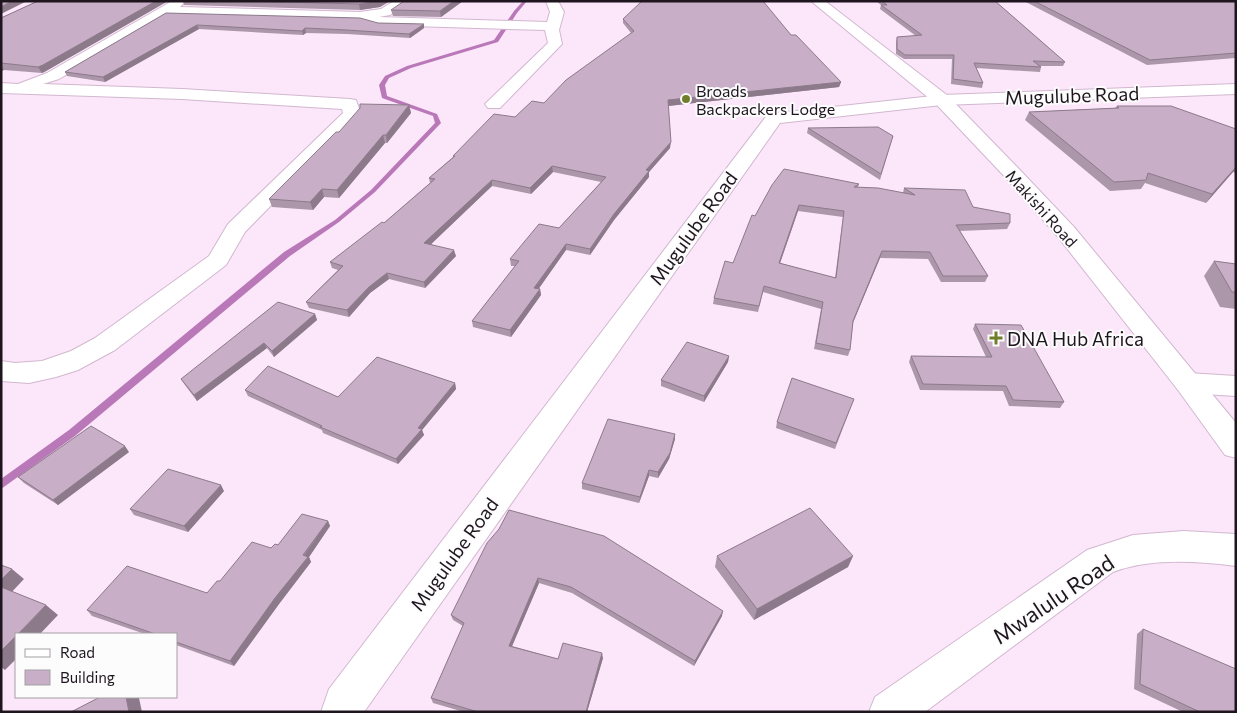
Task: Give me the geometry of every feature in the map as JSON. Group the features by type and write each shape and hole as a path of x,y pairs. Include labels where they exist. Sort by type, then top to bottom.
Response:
{"street":[{"path":"2,88 21,86 44,80 181,1"},
{"path":"162,11 366,15 385,12 404,1"},
{"path":"494,104 555,44 552,30 556,12 552,1"},
{"name":"Makishi Road","path":"817,1 942,100 1066,232 1188,383 1236,446"},
{"path":"366,15 368,19 378,21 553,26"},
{"path":"1,371 13,373 46,370 86,356 105,344 218,260 236,229 352,114 350,104 182,94 2,88"},
{"name":"Mugulube Road","path":"342,712 344,704 771,121 777,117 942,100 1236,89"},
{"path":"1188,383 1236,386"},
{"name":"Mwalulu Road","path":"890,712 1100,561 1113,555 1140,549 1216,548 1236,550"}],"building":[{"path":"1,1 12,1 1,7"},
{"path":"38,1 156,1 38,67 1,63 1,18"},
{"path":"242,1 380,1 359,4"},
{"path":"404,1 454,1 440,11 391,10"},
{"path":"642,1 763,1 791,35 796,35 841,82 668,100 671,142 646,170 649,171 614,214 590,249 566,244 534,288 540,289 510,330 472,321 519,261 510,259 539,224 559,228 606,177 552,166 530,188 492,180 424,243 454,250 424,282 387,273 369,287 347,310 306,302 343,266 330,262 382,222 384,223 435,179 429,178 455,156 453,156 494,114 515,117 532,101 544,103 566,80 634,31 623,19"},
{"path":"882,1 995,1 1065,62 1033,61 1041,67 974,63 983,83 953,79 954,55 905,55 897,49 897,37 922,35 881,5 887,5"},
{"path":"1034,1 1236,1 1236,53 1150,60"},
{"path":"166,13 360,18 378,23 424,24 409,34 305,28 302,31 197,25 103,77 65,72"},
{"path":"360,104 409,105 386,135 383,135 337,190 322,189 310,202 269,199 336,132 339,132 360,108"},
{"path":"1117,106 1171,106 1236,129 1236,167 1212,194 1148,173 1146,180 1114,182 1029,112 1119,108"},
{"path":"878,127 893,136 881,174 808,128"},
{"path":"784,169 859,184 854,187 878,188 915,195 904,188 965,190 973,207 1010,214 1010,223 956,225 988,276 943,276 930,252 882,251 853,321 850,350 816,343 823,302 764,286 759,306 714,298 725,261 733,263 752,215 755,216 772,185","holes":["799,205 844,211 836,278 779,263"]},
{"path":"1214,261 1236,264 1236,292 1232,292"},
{"path":"278,302 315,314 272,351 264,343 194,395 181,379"},
{"path":"975,324 1021,325 1064,402 1013,400 1006,386 923,384 911,356 992,357"},
{"path":"687,342 729,356 704,396 661,380"},
{"path":"377,357 455,383 418,428 422,429 396,459 320,427 322,426 245,390 268,366 338,397"},
{"path":"792,378 854,399 836,443 777,422"},
{"path":"608,419 675,434 670,453 658,472 649,470 640,497 582,483"},
{"path":"91,426 125,446 53,500 18,477"},
{"path":"168,469 221,485 184,526 130,509"},
{"path":"810,508 853,556 757,609 717,556"},
{"path":"509,510 604,536 723,611 695,661 571,587 538,578 509,646 558,659 563,643 602,653 586,712 478,712 431,698 464,623 451,615 487,543 499,529"},
{"path":"302,514 328,521 303,555 308,557 275,598 230,661 178,643 178,633 152,633 87,610 127,566 207,593 217,581 220,581 252,542 271,548 275,544 278,545"},
{"path":"1,565 12,569 1,580"},
{"path":"1,587 46,605 19,633 15,633 15,637 1,651"},
{"path":"1143,629 1236,669 1236,712 1200,712 1140,684"},
{"path":"98,698 126,698 129,712 71,712"}],"waterway":[{"path":"1,485 72,433 287,254 337,221 373,191 438,123 435,115 384,97 382,85 387,77 409,67 496,41 515,12 525,1"}],"place":[{"name":"Broads Backpackers Lodge","path":"686,99"},
{"name":"DNA Hub Africa","path":"996,338"}]}
